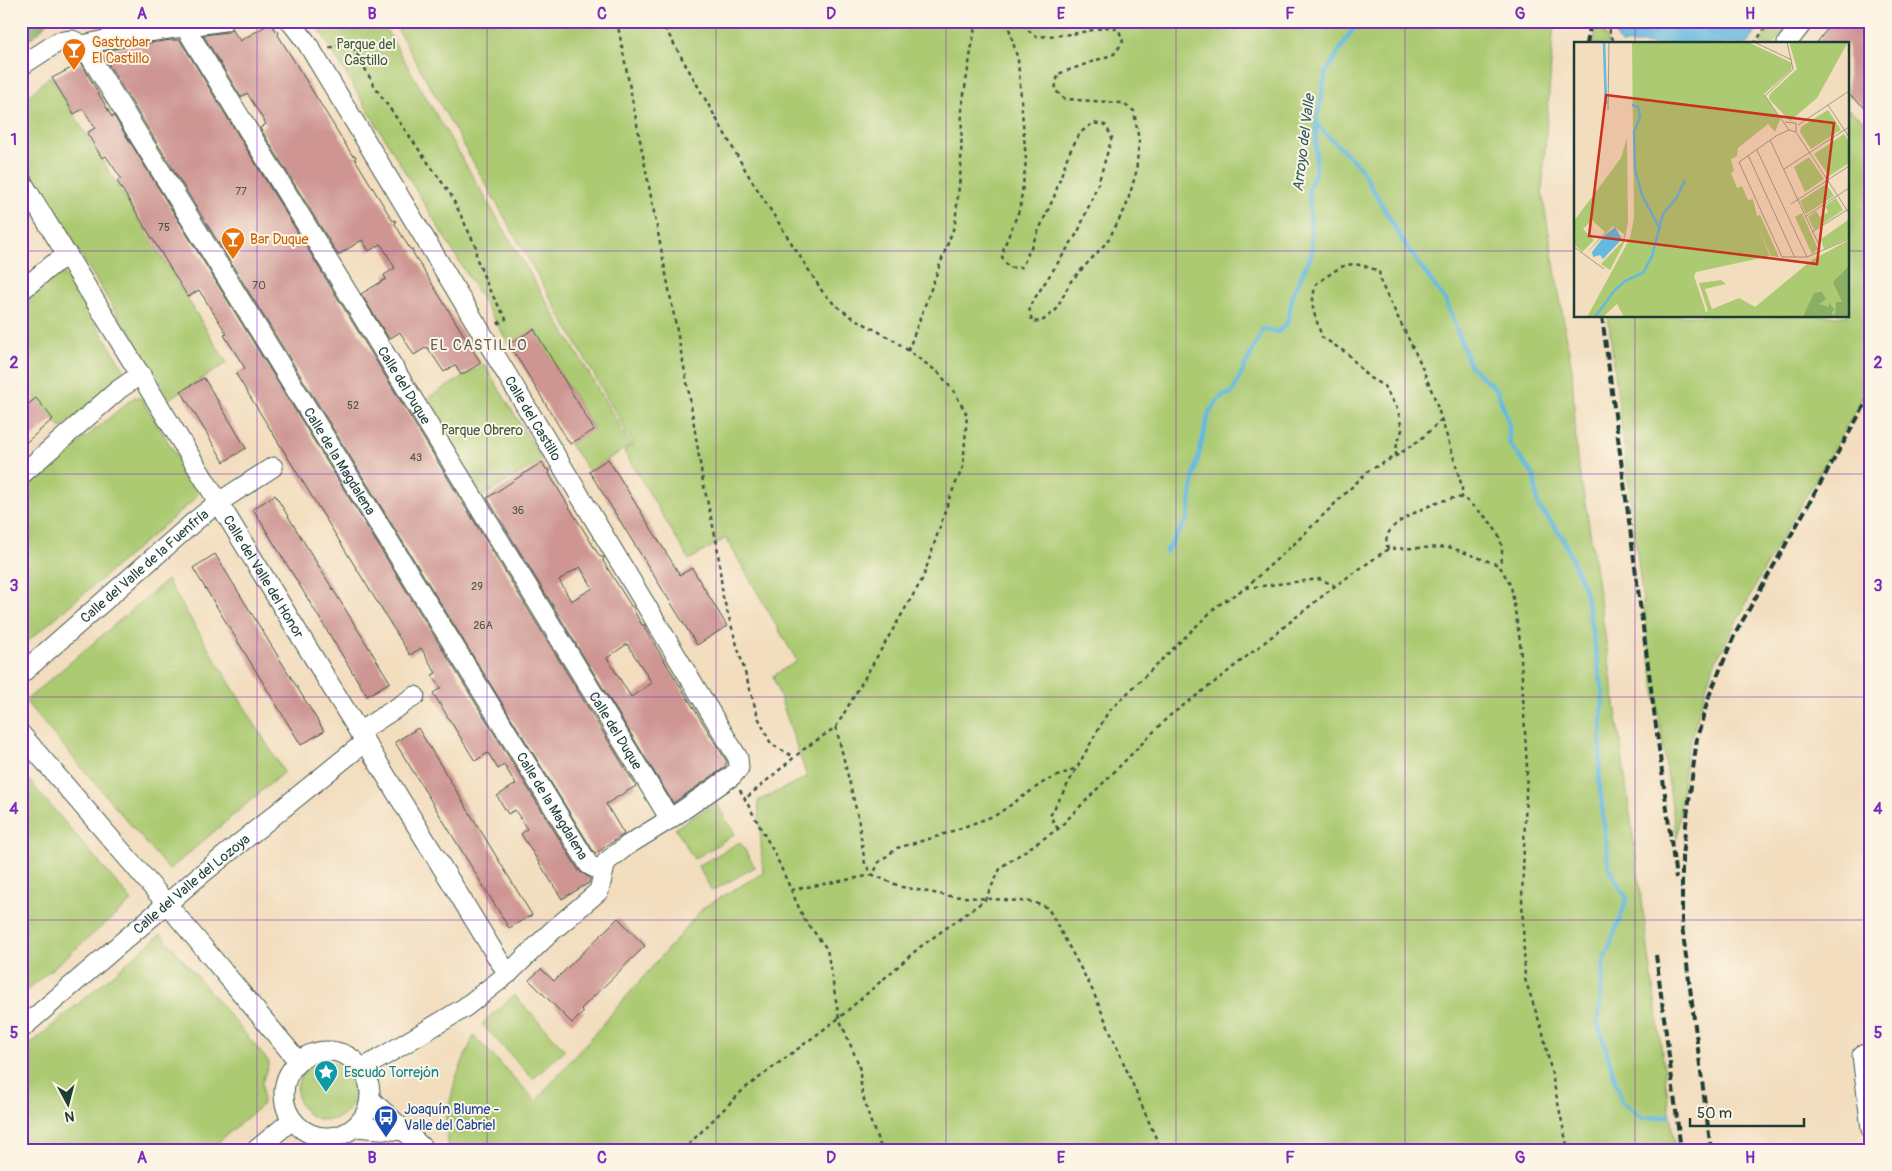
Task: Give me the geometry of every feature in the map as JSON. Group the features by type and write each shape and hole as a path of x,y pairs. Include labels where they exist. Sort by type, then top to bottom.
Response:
{"street":[{"path":"21,66 58,42 72,40 83,45 119,36 224,21"},
{"name":"Calle del Castillo","path":"290,21 306,43 738,758 736,772"},
{"path":"1788,42 1804,21"},
{"name":"Calle del Duque","path":"185,27 670,819"},
{"name":"Calle de la Magdalena","path":"83,45 590,865 603,872"},
{"name":"Calle del Valle del Honor","path":"21,180 500,962 509,973"},
{"path":"21,290 52,265 68,255"},
{"path":"21,475 118,390 141,374"},
{"name":"Calle del Valle de la Fuenfría","path":"21,674 195,521 219,502 273,467"},
{"name":"Calle del Valle del Lozoya","path":"21,1029 340,760 362,737 415,696"},
{"path":"21,734 167,904 298,1061"},
{"path":"362,1069 464,1008 509,973 551,932 599,891 606,862 736,772"},
{"path":"327,1050 342,1054 356,1062 362,1069 369,1086 370,1099 365,1114 355,1127 340,1135 323,1137 307,1132 292,1120 285,1107 283,1090 287,1074 298,1061 312,1053 327,1050"},
{"path":"1862,1055 1871,1128"},
{"path":"370,1099 425,1150"},
{"path":"256,1150 292,1120"},
{"path":"355,1127 404,1131"}],"path":[{"path":"616,21 687,383 703,482 717,544 723,597 758,717 771,744 794,757"},
{"path":"661,21 748,173 822,291 834,304 850,316 908,351 939,373 955,393 967,415 963,467 949,499 923,578 836,727 794,757 745,798"},
{"path":"908,351 955,224 960,191 962,106 976,21"},
{"path":"1007,21 1018,60 1026,161 1020,208 1004,247 1002,257 1009,268 1022,267 1054,197 1068,155 1080,133 1093,123 1104,125 1112,136 1098,184 1078,232 1030,307 1032,321 1042,322 1056,310 1071,281 1106,242 1126,207 1136,173 1139,141 1134,112 1122,103 1065,98 1055,90 1058,74 1114,54 1123,42 1119,30 1108,27 1072,34 1037,37 1025,28 1025,21"},
{"path":"1609,21 1610,33 1614,42"},
{"path":"1755,42 1770,21"},
{"path":"327,49 339,45 348,46 355,50 376,89 451,195 476,247 476,257 489,289 506,319 497,324"},
{"path":"1396,456 1396,448 1402,430 1398,410 1384,386 1368,377 1348,354 1322,338 1313,310 1313,296 1316,284 1341,265 1352,263 1379,271 1381,283 1419,360 1435,399 1460,478 1462,498"},
{"path":"1058,829 1050,816 1108,712 1217,606 1245,588 1296,543 1368,471 1396,456 1420,439 1441,420"},
{"path":"1388,549 1386,538 1393,527 1401,521 1451,498 1462,498 1479,511 1495,528 1502,542 1503,556 1499,565"},
{"path":"683,1150 744,1089 839,1018 920,947 985,900 1001,867 1058,829 1168,717 1335,586 1388,549 1449,547 1499,565 1511,586 1520,641 1527,768 1522,898 1525,979 1543,1033 1568,1150"},
{"path":"1245,588 1319,579 1335,586"},
{"path":"836,727 858,817 865,864 873,876"},
{"path":"873,876 880,862 897,848 939,836 996,815 1044,782 1076,768"},
{"path":"736,772 745,798 775,854 804,919 826,949 839,1018 859,1065 862,1093 882,1150"},
{"path":"791,890 873,876 902,887 950,896 1033,902 1048,908 1091,988 1161,1150"}],"green space":[{"path":"21,21 48,21 40,31 21,46"},
{"name":"Parque del Castillo","path":"314,21 381,21 631,445 589,471 570,444 594,429 534,330 509,344"},
{"path":"393,21 1554,21 1542,192 1572,370 1577,459 1589,525 1618,724 1675,1150 448,1150 446,1118 456,1077 474,1036 536,1101 704,907 763,873 758,801 807,777 773,676 797,661 726,538 689,560 624,451 634,445"},
{"path":"1597,21 1604,21 1604,32 1608,42 1594,42"},
{"path":"1775,21 1791,21 1775,42 1761,42"},
{"path":"50,76 227,363 169,399 21,157 21,103"},
{"path":"1850,110 1871,125 1871,384 1768,562 1712,668 1686,755 1677,839 1650,659 1608,318 1850,318"},
{"path":"58,274 66,275 123,368 121,377 61,428 23,383 21,384 21,305"},
{"name":"Parque Obrero","path":"484,364 542,460 481,497 423,401"},
{"path":"134,397 141,398 199,492 195,499 21,647 21,492"},
{"path":"167,580 284,772 169,870 25,701"},
{"path":"21,771 132,901 21,995"},
{"path":"716,803 735,834 694,859 675,828"},
{"path":"740,842 755,867 712,891 698,866"},
{"path":"161,934 269,1062 262,1083 263,1104 209,1150 21,1150 21,1052"},
{"path":"514,995 565,1050 533,1079 482,1024"},
{"path":"320,1062 332,1062 347,1070 355,1085 355,1097 347,1112 332,1120 320,1120 305,1112 297,1097 297,1085 305,1070"}],"water":[{"path":"1613,21 1763,21 1749,42 1619,42"}],"building":[{"path":"1833,21 1871,21 1871,112 1850,96 1850,42 1817,42"},
{"path":"271,23 276,31 279,32 278,35 352,155 356,156 355,159 392,220 396,221 395,224 410,249 413,250 413,253 481,363 461,375 455,365 444,372 427,347 414,355 400,332 389,339 361,294 386,279 384,275 395,268 381,244 369,251 362,240 338,255 260,128 266,124 247,93 241,97 203,35 228,32 232,29 240,41"},
{"path":"180,40 636,786 606,804 624,834 595,854 101,52"},
{"path":"81,63 112,117 114,116 579,871 590,878 589,883 562,899 521,834 527,829 515,810 508,814 497,796 516,784 504,765 498,769 488,753 475,761 433,693 441,688 432,675 436,673 421,648 410,655 236,374 245,368 224,335 227,334 199,290 188,297 117,181 121,178 106,156 102,158 87,133 95,128 83,109 74,114 52,78"},
{"path":"534,329 594,430 570,444 509,344"},
{"path":"204,378 246,448 224,462 181,391"},
{"path":"36,398 53,419 21,447 21,410"},
{"path":"608,459 680,575 692,568 727,626 697,645 589,471"},
{"path":"542,462 546,469 550,470 549,474 600,557 604,557 603,561 631,606 634,607 634,611 642,625 645,625 645,629 727,762 724,768 673,803 487,498","holes":["580,567 593,588 571,601 559,580","627,644 652,683 631,697 607,658"]},
{"path":"275,495 390,682 367,696 253,509"},
{"path":"215,554 324,731 301,745 193,568"},
{"path":"418,728 532,915 509,928 395,742"},
{"path":"618,918 645,946 581,1009 584,1012 572,1023 529,980 541,969 554,981"}],"waterway":[{"name":"Arroyo del Valle","path":"1166,552 1188,518 1194,475 1209,412 1222,396 1232,393 1263,329 1278,332 1287,324 1293,293 1312,253 1309,189 1316,170 1316,124 1326,72 1358,21"},
{"path":"1316,124 1360,167 1404,243 1447,303 1470,366 1497,390 1509,423 1509,443 1534,476 1538,506 1562,536 1585,590 1603,694 1599,780 1609,868 1627,899 1604,961 1598,1023 1622,1102 1643,1118 1669,1116"}],"railway":[{"path":"1587,42 1591,21"},
{"path":"1602,318 1676,878"},
{"path":"1711,1150 1682,926 1682,856 1697,738 1709,696 1735,634 1871,394"},
{"path":"1656,955 1681,1150"}],"place":[{"name":"Gastrobar El Castillo","path":"74,71"},
{"name":"Bar Duque","path":"233,260"},
{"name":"Escudo Torrejón","path":"326,1093"},
{"name":"Joaquín Blume - Valle del Cabriel","path":"386,1138"}],"district":[{"name":"EL CASTILLO","path":"479,345"}]}
